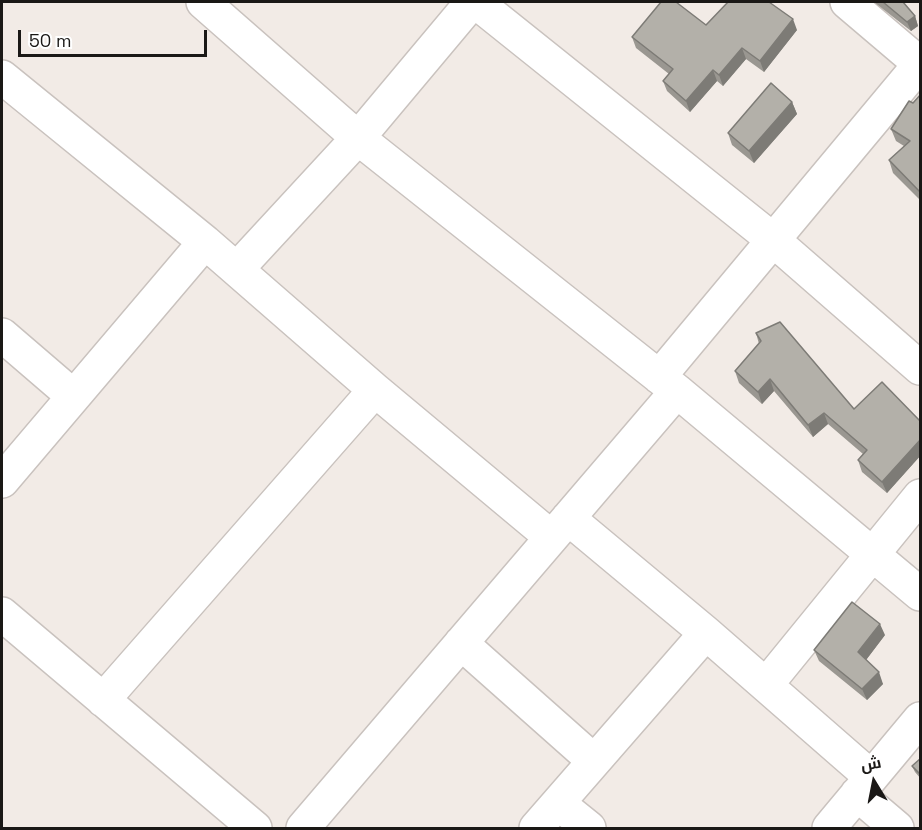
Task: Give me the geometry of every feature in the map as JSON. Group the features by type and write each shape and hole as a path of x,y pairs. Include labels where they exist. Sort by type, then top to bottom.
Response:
{"street":[{"path":"203,2 357,138 668,384 921,594"},
{"path":"237,269 357,138 472,2"},
{"path":"476,2 772,239 921,368"},
{"path":"303,828 560,528 668,384 772,239 920,64 847,2"},
{"path":"2,77 205,242 375,390 706,633 765,685 864,786 897,828"},
{"path":"2,481 205,242"},
{"path":"2,335 73,396"},
{"path":"103,700 375,390"},
{"path":"765,685 921,496"},
{"path":"2,614 255,828"},
{"path":"536,828 706,633"},
{"path":"461,643 594,761"},
{"path":"829,828 921,719"},
{"path":"558,803 589,828"}],"building":[{"path":"661,2 676,2 706,25 728,2 769,2 793,19 760,61 742,48 719,75 713,70 686,101 663,81 673,69 632,37"},
{"path":"883,2 903,2 915,16 907,22"},
{"path":"771,83 792,102 749,151 728,133"},
{"path":"921,94 921,193 889,160 910,141 891,129 909,101 913,103"},
{"path":"780,322 854,409 882,382 921,422 921,439 882,482 858,460 867,450 824,413 808,425 770,379 758,392 735,371 761,341 756,333"},
{"path":"852,602 880,624 858,652 879,672 862,689 814,650"},
{"path":"921,758 921,775 912,766"}]}
